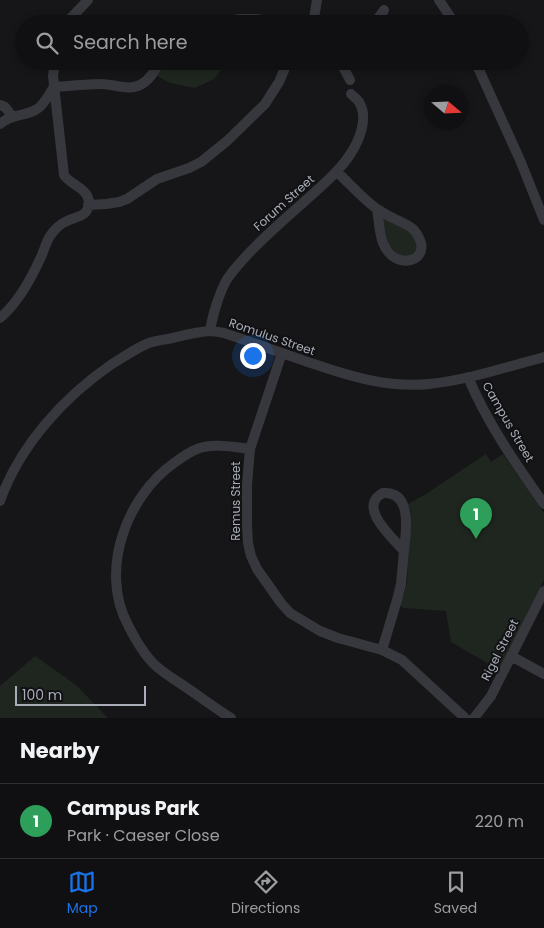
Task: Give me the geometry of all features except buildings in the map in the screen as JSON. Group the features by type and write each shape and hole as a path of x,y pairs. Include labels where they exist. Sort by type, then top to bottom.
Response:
{"street":[{"path":"74,15 88,0"},
{"path":"314,15 317,0"},
{"path":"439,0 449,15"},
{"path":"380,15 384,10"},
{"path":"0,318 7,312 32,276 49,238 57,227 65,221 82,216 87,210 89,199 85,193 67,180 64,175 54,70"},
{"path":"54,87 102,84 138,86 146,82 155,70"},
{"path":"88,205 106,204 128,199 157,179 190,168 201,162 227,142 265,104 284,70"},
{"path":"345,70 350,80"},
{"path":"478,70 520,160 544,220"},
{"path":"0,124 12,116 29,113 38,109 54,87"},
{"name":"Forum Street","path":"210,331 211,318 231,274 259,243 337,172 358,141 362,127 362,109 359,102 351,94"},
{"path":"0,105 12,116"},
{"path":"337,172 377,209 409,226 416,232 422,246 417,257 406,261 392,256 383,244 377,209"},
{"name":"Romulus Street","path":"0,501 4,479 52,415 83,386 104,370 149,343 210,331 224,333 349,376 392,384 428,384 544,357"},
{"name":"Remus Street","path":"282,353 250,449 247,485 247,534 251,556 257,569 280,603 290,613 329,634 382,650 402,660 465,718"},
{"name":"Campus Street","path":"468,376 476,396 493,427 544,504"},
{"path":"231,718 169,676 147,656 126,624 120,608 116,581 117,565 121,540 135,507 155,479 164,470 196,449 209,446 250,449"},
{"path":"382,650 401,584 404,551 406,519 404,507 400,499 395,495 383,493 377,496 374,502 376,517 404,551"},
{"name":"Rigel Street","path":"474,718 491,696 544,591"},
{"path":"511,656 544,674"}],"shaded area":[{"path":"158,70 221,70 214,79 195,88 170,83 155,75"},
{"path":"384,219 410,232 418,245 414,256 401,257 388,245"},
{"path":"486,454 491,462 503,454 544,513 544,580 499,670 451,642 446,611 403,608 400,605 407,584 411,510 408,504"},
{"path":"35,656 76,685 108,718 0,718 0,686"}],"place":[{"name":"Campus Park","path":"476,539"}]}
